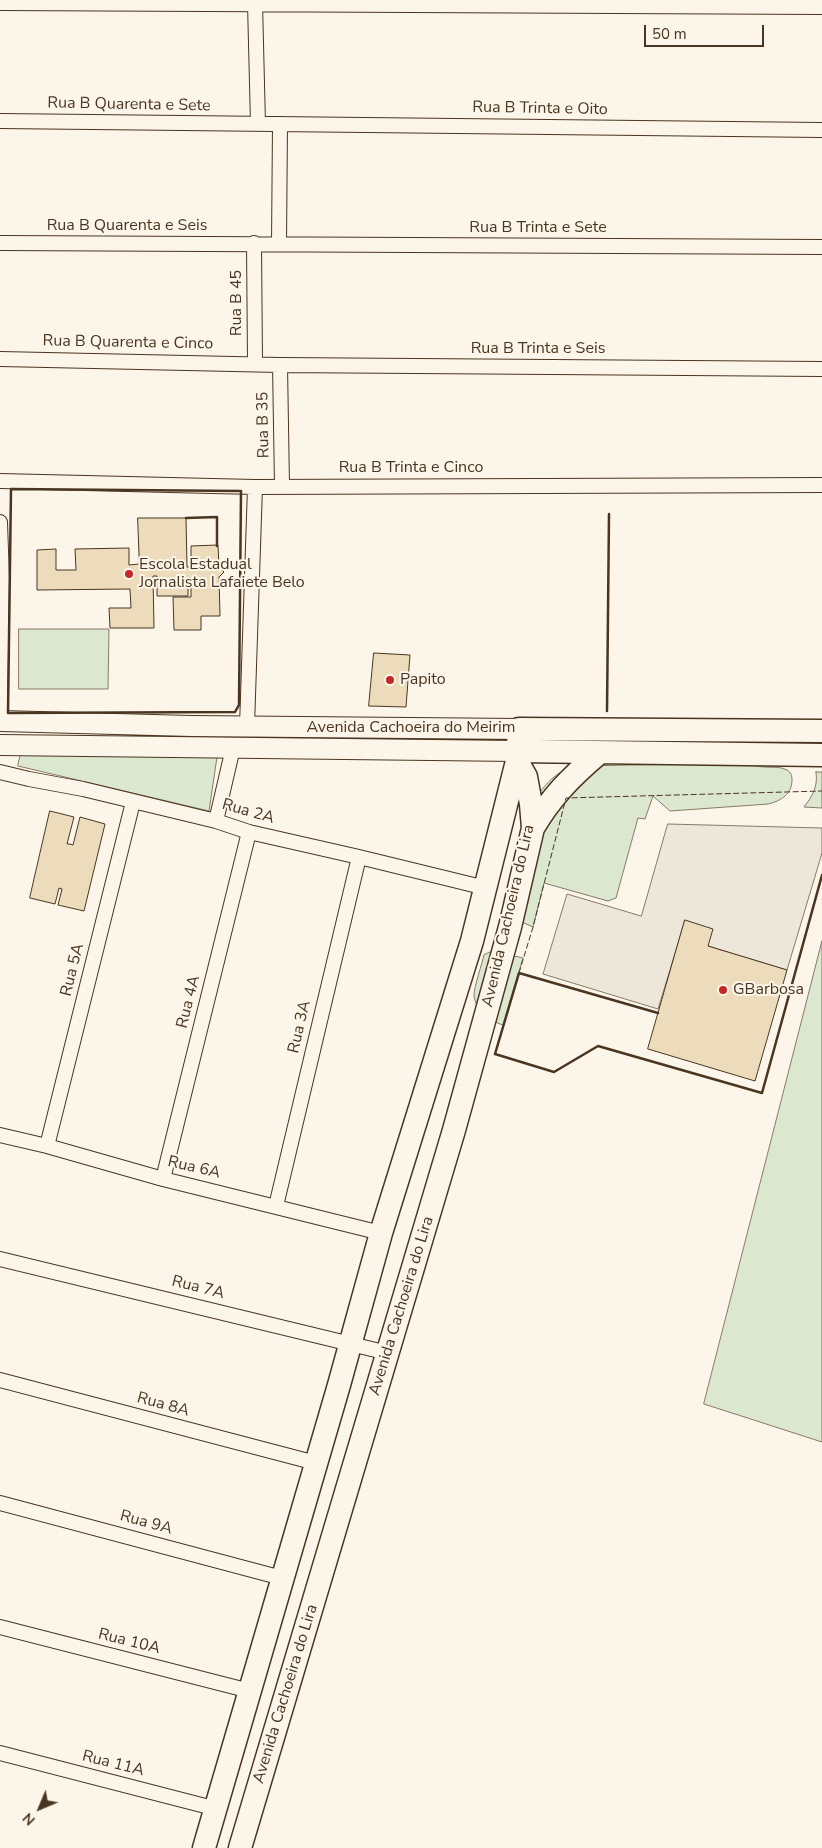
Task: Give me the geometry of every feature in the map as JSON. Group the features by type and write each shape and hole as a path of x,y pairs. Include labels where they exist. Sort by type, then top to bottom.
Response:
{"main road":[{"name":"Avenida Cachoeira do Meirim","path":"518,729 822,731"},
{"name":"Avenida Cachoeira do Lira","path":"204,1848 217,1809 381,1233 461,982 505,811 517,756 518,729"},
{"name":"Avenida Cachoeira do Meirim","path":"517,756 598,754 822,755"},
{"path":"533,824 568,781 598,754"},
{"name":"Avenida Cachoeira do Lira","path":"240,1848 454,1130 510,927 533,824 532,804 526,777 517,756"},
{"path":"505,811 519,806 530,815 533,824"}],"street":[{"path":"0,3 681,3 822,7"},
{"path":"256,3 258,124"},
{"name":"Rua B Quarenta e Sete","path":"0,121 258,124"},
{"name":"Rua B Trinta e Oito","path":"258,124 822,130"},
{"path":"279,244 280,124"},
{"name":"Rua B Quarenta e Seis","path":"0,243 254,244"},
{"name":"Rua B Trinta e Sete","path":"254,244 822,247"},
{"name":"Rua B 45","path":"254,244 254,363"},
{"name":"Rua B Quarenta e Cinco","path":"0,359 254,363"},
{"name":"Rua B Trinta e Seis","path":"254,363 280,365 822,369"},
{"name":"Rua B 35","path":"280,365 282,486"},
{"name":"Rua B Trinta e Cinco","path":"0,481 255,486 822,485"},
{"path":"247,726 255,486"},
{"path":"0,522 0,721"},
{"name":"Avenida Cachoeira do Meirim","path":"0,721 518,729"},
{"name":"Avenida Cachoeira do Meirim","path":"0,745 233,748 517,756"},
{"path":"216,820 233,748"},
{"name":"Rua 2A","path":"0,772 216,820 249,832 486,888"},
{"name":"Rua 5A","path":"47,1146 133,802"},
{"name":"Rua 4A","path":"163,1179 249,832"},
{"name":"Rua 3A","path":"276,1206 359,857"},
{"name":"Rua 6A","path":"0,1135 47,1146 163,1179 381,1233"},
{"name":"Rua 7A","path":"0,1259 388,1353"},
{"name":"Rua 8A","path":"0,1380 316,1463"},
{"name":"Rua 9A","path":"0,1503 282,1578"},
{"name":"Rua 10A","path":"0,1627 250,1691"},
{"name":"Rua 11A","path":"0,1753 217,1809"}],"green space":[{"path":"19,629 109,629 108,689 19,689"},
{"path":"21,753 217,757 209,811 18,766"},
{"path":"751,763 760,767 783,768 788,771 791,774 792,785 788,793 781,799 768,804 670,811 653,796 645,819 638,818 616,898 608,901 544,883 533,927 515,916 539,793 558,774 568,769 583,766"},
{"path":"816,772 822,772 822,808 804,807 814,791"},
{"path":"822,941 822,1442 704,1404"},
{"path":"493,951 523,958 503,1025 493,1021 480,1010 474,995 484,955"}],"shaded area":[{"path":"668,824 822,828 822,853 787,970 708,946 685,921 658,1009 543,974 567,894 641,916"}],"building":[{"name":"Escola Estadual Jornalista Lafaiete Belo","path":"138,518 186,518 187,567 191,567 191,546 218,545 219,567 224,572 219,577 220,616 201,616 201,630 174,630 173,597 191,597 191,578 188,578 188,596 157,596 157,576 153,576 154,628 110,628 109,608 131,608 130,589 37,590 37,550 56,549 56,570 76,570 75,549 129,548 129,565 139,564"},
{"name":"Papito","path":"374,653 410,655 406,707 369,706"},
{"path":"50,811 74,817 67,844 73,845 80,817 105,824 84,911 58,905 62,889 59,888 55,904 30,898"},
{"name":"GBarbosa","path":"685,920 713,929 708,946 787,970 755,1081 648,1049"}],"fence":[{"path":"519,973 533,927 566,798 822,791"}],"wall":[{"path":"11,489 241,491 239,705 235,712 8,713 11,489"},
{"path":"607,711 609,514"},
{"path":"186,518 217,517 217,546"},
{"path":"658,1013 519,973 495,1054 554,1072 598,1046 762,1093 822,875"}],"place":[{"name":"Escola Estadual Jornalista Lafaiete Belo","path":"129,574"},
{"name":"Papito","path":"390,680"},
{"name":"GBarbosa","path":"723,990"}]}
